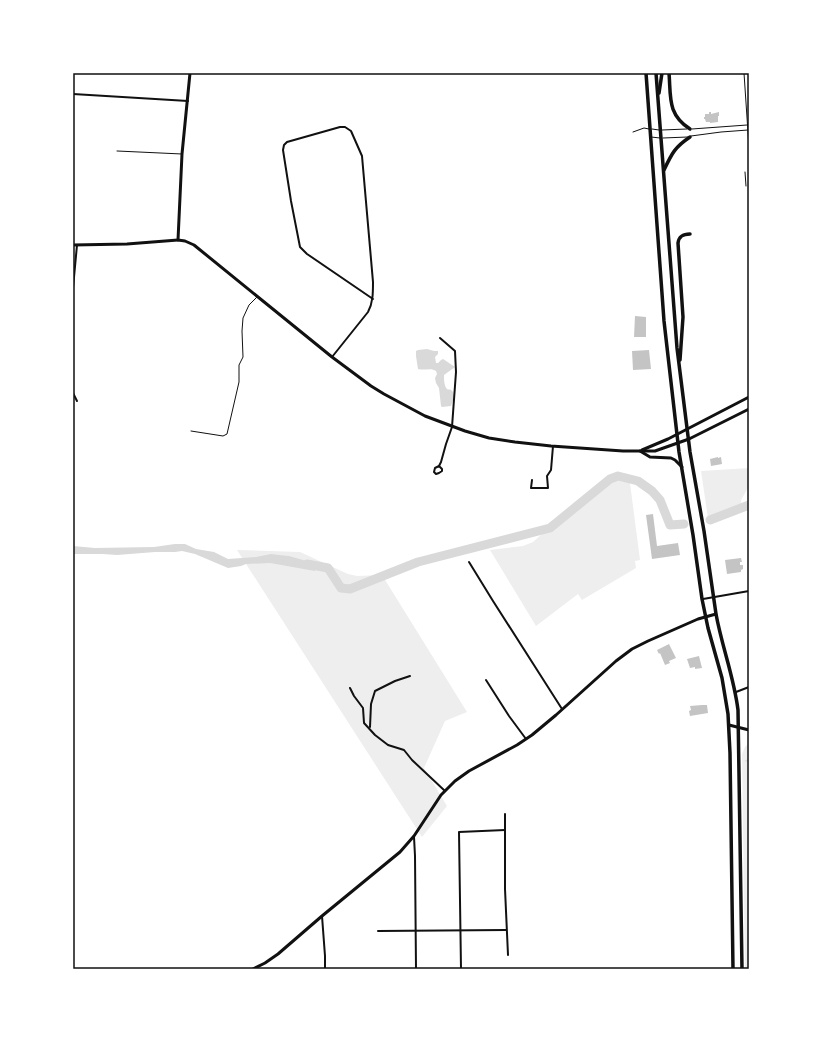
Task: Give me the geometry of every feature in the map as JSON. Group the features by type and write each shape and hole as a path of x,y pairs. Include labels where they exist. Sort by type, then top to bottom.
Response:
{"main road":[{"path":"178,240 182,154 191,73"},
{"path":"646,73 664,321 678,443 705,617 722,678 729,724 733,969"},
{"path":"656,73 677,348 713,597 736,692 738,710 742,969"},
{"path":"658,100 662,73"},
{"path":"669,73 673,111 680,122 690,129"},
{"path":"664,171 671,154 676,147 690,137"},
{"path":"680,366 683,317 678,243 682,235 690,234"},
{"path":"73,246 178,240 194,245 359,378 384,394 425,416 489,438 553,446 623,451 655,451 689,439 749,409"},
{"path":"640,451 688,429 749,397"},
{"path":"640,451 650,457 671,458 682,467"},
{"path":"253,969 278,954 403,849 414,836 445,791 463,774 526,739 544,726 616,661 632,649 698,619 716,614"},
{"path":"729,724 749,730"},
{"path":"733,929 741,929"}],"street":[{"path":"73,94 188,101"},
{"path":"332,357 368,312 373,299 373,282 362,156 353,134 345,127 340,127 287,142 284,145 283,150 300,247 328,270 373,299"},
{"path":"73,288 77,246"},
{"path":"439,466 441,467 442,471 439,474 436,474 434,472 435,468 439,466 441,462 452,426 456,372 455,351 440,338"},
{"path":"73,393 78,401"},
{"path":"532,480 531,488 548,488 547,476 551,470 553,446"},
{"path":"469,562 562,710"},
{"path":"702,599 749,591"},
{"path":"370,728 371,704 375,691 410,676"},
{"path":"486,680 526,739"},
{"path":"736,692 749,687"},
{"path":"350,688 363,708 364,723 375,735 388,745 404,750 412,760 445,791"},
{"path":"506,814 506,930 508,955"},
{"path":"461,969 459,832 505,830"},
{"path":"414,836 416,969"},
{"path":"322,916 325,969"},
{"path":"378,931 506,930"}],"lane":[{"path":"744,73 749,147"},
{"path":"633,132 644,128 661,130 747,125"},
{"path":"651,137 690,137 721,132 748,130"},
{"path":"117,151 182,154"},
{"path":"745,172 746,186"},
{"path":"191,431 223,436 227,434 239,382 239,365 243,357 243,318 249,305 257,296"}],"shaded area":[{"path":"427,349 438,351 438,354 435,357 436,363 443,359 455,367 444,375 446,388 453,391 454,397 451,406 441,406 439,388 435,378 437,374 436,371 432,369 418,369 416,351"},
{"path":"749,468 749,486 741,500 742,508 738,507 708,518 701,471"},
{"path":"616,479 621,479 630,483 640,560 635,561 636,568 582,600 578,594 536,626 490,550 523,546 533,542 552,524"},
{"path":"185,544 196,549 214,552 228,559 256,557 271,554 289,556 310,562 318,562 315,571 270,563 246,564 228,568 195,554 182,551 117,555 73,554 73,546 95,548 154,547"},
{"path":"237,550 300,552 348,574 357,576 382,575 467,712 445,721 424,768 447,806 422,837"},
{"path":"749,743 749,969 745,969 742,754 745,747"}],"building":[{"path":"709,112 711,112 711,114 719,112 718,122 706,122 704,117 705,114 709,114"},
{"path":"635,316 646,317 646,337 634,337"},
{"path":"649,350 651,369 633,370 632,351"},
{"path":"721,457 722,464 711,466 710,459"},
{"path":"653,514 657,546 678,543 680,555 652,559 646,515"},
{"path":"741,558 742,562 740,562 740,565 743,565 743,569 741,572 727,574 725,560"},
{"path":"669,644 676,658 669,661 670,663 665,665 660,653 659,654 657,650"},
{"path":"699,656 702,668 690,668 687,659"},
{"path":"707,705 708,713 690,716 690,706"}],"waterway":[{"path":"307,564 328,568 341,588 350,589 418,562 550,528 610,479 618,476 638,481 652,491 660,500 670,525 684,524"},
{"path":"710,520 749,505"}]}
